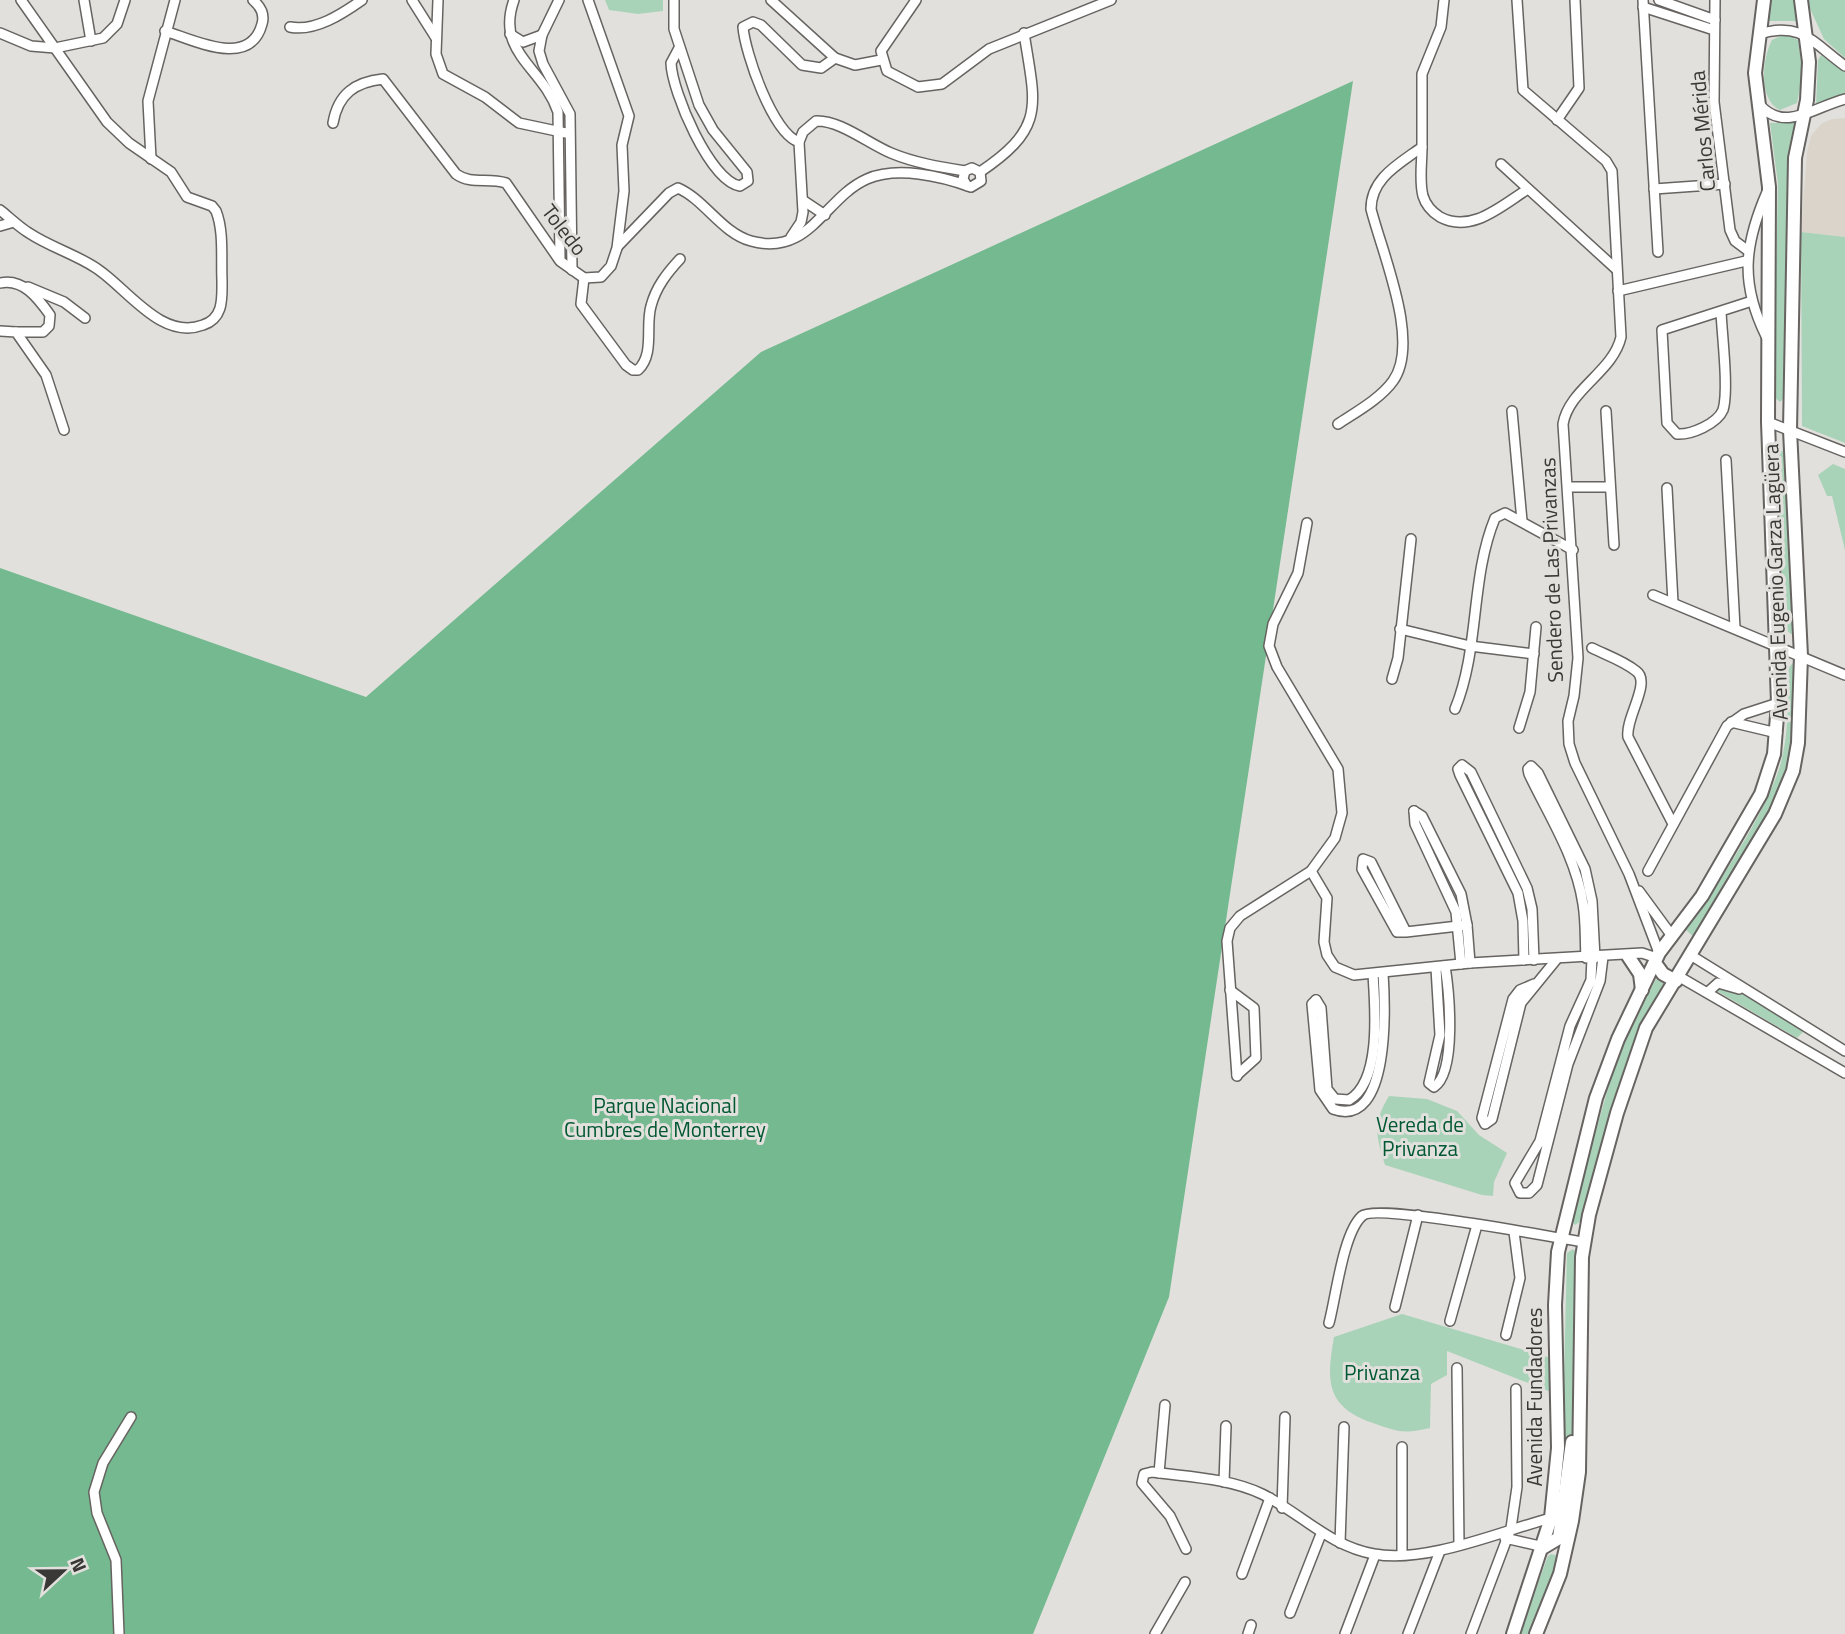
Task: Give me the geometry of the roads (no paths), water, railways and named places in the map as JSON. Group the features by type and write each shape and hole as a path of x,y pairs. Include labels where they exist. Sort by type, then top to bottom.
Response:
{"main road":[{"name":"Avenida Eugenio Garza Lagüera","path":"1560,1238 1596,1098 1631,1012 1657,958 1702,895 1766,782 1777,733 1768,422 1769,187 1755,62 1764,0"},
{"name":"Avenida Eugenio Garza Lagüera","path":"1584,1242 1608,1144 1646,1028 1692,956 1782,802 1793,771 1801,726 1801,656 1790,430 1795,167 1809,81 1808,37 1801,0"},
{"path":"1746,819 1753,830 1763,834"},
{"path":"1734,839 1751,854"},
{"path":"1630,956 1640,974 1642,990"},
{"path":"1657,958 1663,974 1677,979"},
{"path":"1631,1012 1642,1016 1646,1028"},
{"name":"Avenida Fundadores","path":"1513,1634 1544,1547 1551,1518 1558,1448 1555,1305 1560,1238"},
{"name":"Avenida Fundadores","path":"1536,1634 1568,1550 1579,1472 1580,1299 1584,1242"},
{"path":"1544,1547 1559,1538 1573,1438 1580,1427"}],"street":[{"path":"0,210 37,238 98,269 152,315 171,326 185,329 213,320 221,306 219,223 216,211 206,203 187,197 171,172 107,122 21,0"},
{"path":"84,0 90,41"},
{"path":"0,33 31,46 55,48 103,38 113,31 125,0"},
{"path":"151,159 148,101 175,0"},
{"path":"165,31 226,49 242,48 254,39 262,25 262,11 253,0"},
{"path":"290,27 310,27 344,12 362,0"},
{"path":"412,0 423,13 437,40"},
{"path":"438,0 437,62 447,79 485,97 519,123 572,134"},
{"path":"514,0 508,32 514,46 555,104 560,133 560,261"},
{"path":"559,0 542,35 540,57 567,105 572,134 572,270"},
{"name":"Toledo","path":"334,123 338,103 347,92 364,83 383,79 456,174 466,180 502,181 511,187 560,261 584,278 595,279 606,272 617,247 624,191 621,152 629,116 588,0"},
{"path":"674,0 672,18 694,92 705,116 747,172 748,181 743,185 736,186 724,176 686,117 671,74 671,63 679,48"},
{"path":"771,0 835,58 855,65 881,60"},
{"path":"916,0 885,42 881,60 887,71 902,82 918,88 932,87 951,80 989,49 1111,0"},
{"path":"1444,0 1441,27 1422,74 1423,195 1427,206 1443,219 1461,222 1478,220 1528,189"},
{"name":"Sendero de Las Privanzas","path":"1517,0 1523,90 1611,167 1621,329 1619,347 1565,416 1578,674 1567,735 1575,763 1629,874 1657,958"},
{"path":"1557,120 1580,88 1575,0"},
{"path":"1659,0 1715,25"},
{"name":"Carlos Mérida","path":"1715,0 1714,102 1724,184 1731,236 1747,250"},
{"path":"1658,252 1643,3 1715,25"},
{"path":"799,142 786,134 779,124 752,65 743,27 753,22 761,25 802,65 821,68 835,58"},
{"path":"1759,34 1788,28 1808,37 1845,66"},
{"path":"508,32 523,42 542,35"},
{"path":"617,247 669,193 678,188 687,192 737,235 762,243 808,232 854,186 878,175 913,174 967,186 979,184 980,172 1012,148 1031,121 1034,106 1024,33"},
{"path":"1759,104 1777,118 1805,114 1845,99"},
{"path":"790,238 801,222 804,201 799,142 808,126 823,121 893,154 965,172 972,168 980,172"},
{"path":"1338,424 1387,388 1403,363 1403,326 1371,209 1371,198 1380,180 1422,148"},
{"path":"1501,164 1616,269"},
{"path":"965,172 963,179 967,186"},
{"path":"1654,189 1724,184"},
{"path":"1767,337 1752,301 1746,261 1747,250 1769,187"},
{"path":"804,201 825,215"},
{"path":"0,226 14,222"},
{"path":"584,278 579,296 581,304 626,365 638,370 647,359 650,308 657,289 680,259"},
{"path":"1618,290 1746,261"},
{"path":"0,283 13,282 64,302 85,318"},
{"path":"0,331 38,334 46,330 51,320 47,310 26,287"},
{"path":"1721,312 1723,408 1713,421 1682,434 1672,431 1667,423 1660,337 1667,327 1752,301"},
{"path":"16,331 46,375 64,430"},
{"path":"1512,411 1522,521"},
{"path":"1606,411 1614,545"},
{"path":"1768,422 1845,452"},
{"path":"1726,460 1735,628"},
{"path":"1569,487 1610,487"},
{"path":"1667,488 1673,603"},
{"path":"1455,709 1465,681 1482,561 1491,529 1500,514 1522,521 1573,551"},
{"path":"1230,990 1250,1004 1255,1013 1256,1058 1237,1075 1230,990 1227,941 1230,928 1240,916 1311,871 1327,851 1338,829 1342,813 1342,784 1333,758 1277,667 1269,646 1273,624 1298,573 1307,523"},
{"path":"1392,679 1411,539"},
{"path":"1653,595 1845,676"},
{"path":"1519,728 1530,692 1536,627"},
{"path":"1400,629 1470,646 1534,654"},
{"path":"1592,648 1642,676 1642,686 1628,726 1628,737 1673,824"},
{"path":"1647,871 1721,735 1731,722 1755,710 1778,703"},
{"path":"1755,710 1756,727"},
{"path":"1731,722 1777,733"},
{"path":"1564,1063 1537,1185 1529,1193 1520,1193 1515,1183 1540,1141 1564,1063 1600,981 1594,958 1592,901 1577,862 1538,773 1531,766 1528,769 1529,774 1577,862"},
{"path":"1485,810 1521,872 1532,909 1529,960 1522,909 1485,810"},
{"path":"1439,861 1420,813 1414,811 1415,824 1439,861 1461,894 1466,964"},
{"path":"1406,932 1371,862 1363,859 1362,869 1389,922 1397,932 1406,932 1463,925"},
{"path":"1311,871 1327,898 1324,942 1331,962 1347,974 1642,954 1657,958"},
{"path":"1511,876 1521,872"},
{"name":"Sendero de Las Privanzas","path":"1629,874 1672,936"},
{"path":"1642,954 1651,946 1652,939"},
{"path":"1630,956 1657,958"},
{"path":"1692,956 1845,1051"},
{"path":"1503,1055 1482,1118 1485,1124 1492,1119 1513,999 1520,990 1534,984 1556,960"},
{"path":"1440,967 1451,1027 1441,1079 1434,1087 1429,1083 1440,1026 1440,967"},
{"path":"1321,1052 1322,1097 1330,1107 1341,1106 1354,1110 1368,1099 1380,1034 1378,974"},
{"path":"1677,979 1708,992 1845,1073"},
{"path":"1708,992 1718,983 1751,993"},
{"path":"1824,1060 1833,1050 1845,1051"},
{"path":"1329,1322 1351,1233 1363,1214 1373,1211 1418,1215 1584,1242"},
{"path":"1395,1307 1418,1215"},
{"path":"1450,1321 1477,1225"},
{"path":"1506,1335 1520,1278 1514,1232"},
{"path":"1457,1368 1459,1545"},
{"path":"1471,1634 1511,1528 1517,1487 1516,1390"},
{"path":"1159,1473 1166,1405"},
{"path":"119,1634 116,1560 97,1513 93,1492 103,1463 131,1417"},
{"path":"1282,1508 1284,1417"},
{"path":"1224,1482 1226,1426"},
{"path":"1340,1543 1344,1427"},
{"path":"1402,1447 1402,1554"},
{"path":"1186,1549 1170,1516 1140,1479 1148,1472 1224,1482 1270,1498 1321,1534 1375,1555 1440,1550 1551,1518"},
{"path":"1242,1574 1270,1498"},
{"path":"1290,1613 1321,1534"},
{"path":"1493,1535 1544,1547"},
{"path":"1408,1634 1440,1550"},
{"path":"1345,1634 1375,1555"},
{"path":"1155,1634 1185,1582"}],"park label":[{"name":"Parque Nacional Cumbres de Monterrey","path":"665,1118"},
{"name":"Vereda de Privanza","path":"1420,1137"},
{"name":"Privanza","path":"1382,1373"}]}
